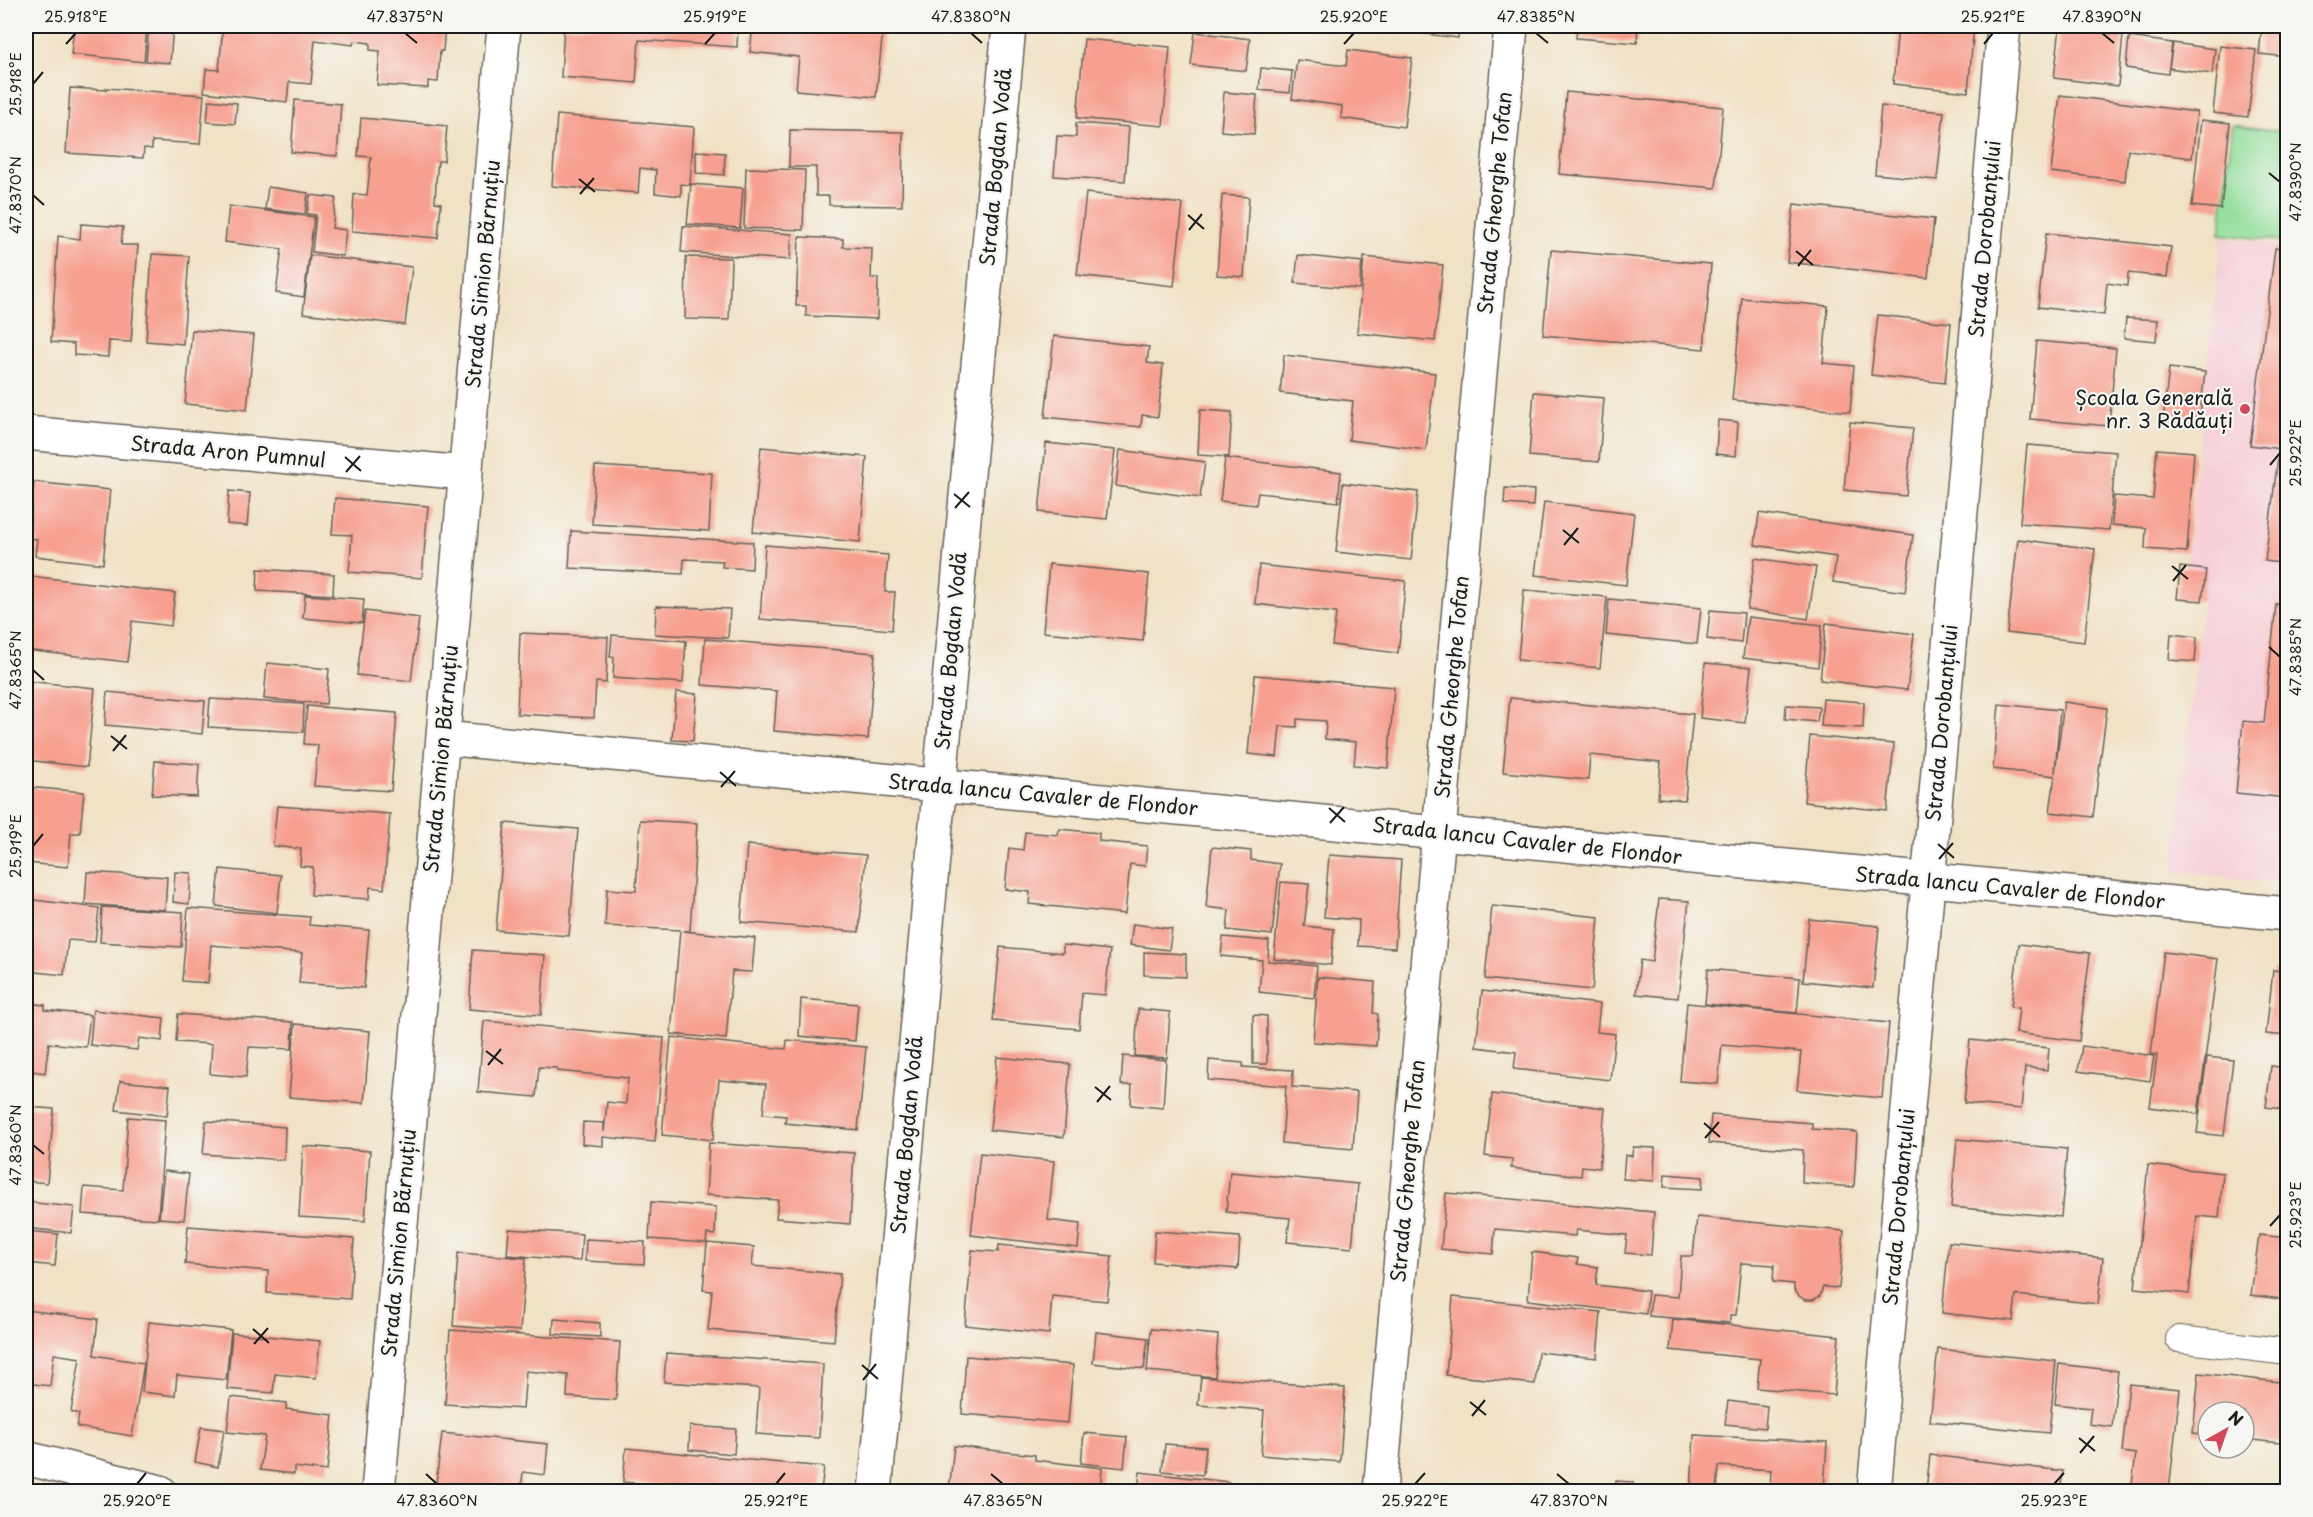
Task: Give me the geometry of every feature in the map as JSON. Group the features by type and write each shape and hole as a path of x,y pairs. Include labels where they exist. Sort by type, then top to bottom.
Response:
{"street":[{"name":"Strada Simion Bărnuțiu","path":"378,1491 504,26"},
{"name":"Strada Bogdan Vodă","path":"875,1491 1009,26"},
{"name":"Strada Gheorghe Tofan","path":"1380,1491 1511,26"},
{"name":"Strada Dorobanțului","path":"1874,1491 2004,26"},
{"name":"Strada Aron Pumnul","path":"26,433 466,473"},
{"name":"Strada Iancu Cavaler de Flondor","path":"443,738 2288,914"},
{"path":"26,1458 160,1491"}],"lane":[{"path":"2179,1340 2288,1352"}],"shaded area":[{"name":"Școala Generală nr. 3 Rădăuți","path":"2221,237 2287,247 2287,884 2173,871 2206,571 2186,567"}],"green space":[{"path":"2233,125 2287,132 2287,242 2220,234"}],"building":[{"path":"74,26 147,26 144,62 71,54"},
{"path":"149,26 173,26 170,63 146,61"},
{"path":"223,26 445,26 443,51 440,51 438,82 428,81 428,88 377,85 380,51 370,50 370,43 354,41 353,45 315,40 311,84 289,82 287,102 204,92 206,69 219,70"},
{"path":"564,26 738,26 737,47 639,40 636,83 561,77"},
{"path":"753,26 842,26 883,29 876,97 796,90 799,57 750,52"},
{"path":"1377,26 1459,26 1458,38 1377,28"},
{"path":"1577,26 1638,26 1637,43 1576,38"},
{"path":"1898,26 1974,26 1968,92 1893,84"},
{"path":"2262,26 2288,26 2288,57 2259,54"},
{"path":"2060,27 2123,35 2118,86 2054,78"},
{"path":"1195,32 1250,39 1246,71 1191,65"},
{"path":"2129,37 2172,43 2168,74 2126,68"},
{"path":"1084,39 1170,47 1163,126 1077,118"},
{"path":"2173,43 2215,49 2212,74 2169,68"},
{"path":"2220,46 2256,50 2248,117 2213,113"},
{"path":"1348,50 1412,58 1404,127 1341,118 1342,106 1292,99 1297,60 1346,66"},
{"path":"1261,68 1292,71 1290,93 1259,90"},
{"path":"70,88 106,90 106,88 204,95 200,144 152,141 152,149 144,148 143,158 66,153"},
{"path":"1224,92 1257,95 1254,134 1221,131"},
{"path":"1566,92 1723,107 1716,188 1559,174"},
{"path":"2060,95 2197,112 2192,158 2128,150 2125,181 2051,172"},
{"path":"209,100 237,103 235,124 207,122"},
{"path":"295,100 341,104 337,156 291,152"},
{"path":"1881,106 1944,112 1937,180 1875,174"},
{"path":"557,115 694,127 690,185 681,184 681,196 655,193 656,170 640,168 638,193 552,186"},
{"path":"361,118 447,126 444,161 438,161 436,182 435,202 441,203 438,238 352,231 354,194 367,195 371,157 358,156"},
{"path":"2201,120 2230,123 2221,209 2192,206"},
{"path":"1076,123 1129,127 1125,181 1054,176 1057,136 1076,137"},
{"path":"790,130 903,132 902,206 829,205 829,196 816,196 816,167 789,167"},
{"path":"696,151 725,153 724,175 696,173"},
{"path":"746,168 805,170 803,230 744,228"},
{"path":"691,184 743,188 740,228 687,224"},
{"path":"268,187 308,193 305,214 265,209"},
{"path":"1086,193 1183,204 1174,286 1077,275"},
{"path":"310,195 336,198 332,228 346,230 343,256 312,252 316,215 307,214"},
{"path":"1222,195 1249,197 1244,277 1217,275"},
{"path":"1794,204 1934,219 1928,278 1787,262"},
{"path":"229,206 314,217 304,297 276,293 282,249 225,242"},
{"path":"81,224 123,227 121,245 138,245 131,342 109,341 108,357 74,355 74,344 51,342 58,236 80,239"},
{"path":"683,226 792,234 790,260 681,252"},
{"path":"2046,233 2171,247 2167,277 2128,273 2127,286 2107,283 2104,315 2038,307"},
{"path":"799,237 843,239 843,247 872,248 871,278 878,278 877,319 806,316 806,306 796,306"},
{"path":"2275,248 2288,250 2288,450 2250,445"},
{"path":"1551,250 1711,264 1704,349 1543,335"},
{"path":"152,254 189,256 183,344 146,341"},
{"path":"310,255 412,267 405,325 303,313"},
{"path":"1298,255 1362,262 1359,289 1295,283"},
{"path":"686,257 731,258 729,320 685,319"},
{"path":"1364,257 1443,265 1435,341 1357,333"},
{"path":"1742,298 1828,306 1823,363 1854,366 1850,412 1732,400"},
{"path":"1878,315 1951,323 1945,383 1871,375"},
{"path":"2126,318 2158,320 2156,341 2124,338"},
{"path":"192,330 254,335 247,410 185,404"},
{"path":"1054,336 1149,347 1147,363 1163,365 1158,417 1142,415 1141,427 1045,417"},
{"path":"2037,341 2116,348 2109,426 2030,419"},
{"path":"1284,355 1435,373 1426,450 1349,440 1353,401 1280,393"},
{"path":"2169,368 2205,372 2199,425 2163,421"},
{"path":"1534,392 1604,398 1599,462 1529,456"},
{"path":"1200,410 1232,412 1229,457 1198,455"},
{"path":"1718,420 1738,422 1736,456 1716,454"},
{"path":"1850,422 1913,428 1906,496 1844,490"},
{"path":"1046,443 1115,450 1107,519 1039,512"},
{"path":"2027,445 2116,452 2109,530 2020,523"},
{"path":"761,447 867,457 860,542 753,532"},
{"path":"2157,449 2194,452 2187,552 2145,549 2146,528 2112,525 2114,496 2153,499"},
{"path":"1120,450 1205,462 1200,498 1116,486"},
{"path":"2278,457 2288,458 2288,564 2265,561"},
{"path":"1225,458 1341,472 1338,502 1258,493 1256,505 1220,501"},
{"path":"595,466 712,473 709,531 592,524"},
{"path":"34,482 110,490 103,564 35,556 37,539 28,538"},
{"path":"1343,483 1418,492 1411,560 1336,552"},
{"path":"1505,488 1534,490 1533,506 1504,504"},
{"path":"229,491 250,493 247,526 227,524"},
{"path":"335,498 428,506 422,578 349,572 352,535 332,534"},
{"path":"1544,502 1634,513 1626,585 1535,575"},
{"path":"1759,513 1913,535 1905,592 1833,582 1836,557 1755,545"},
{"path":"571,531 753,542 752,569 722,567 723,561 684,559 683,574 569,568"},
{"path":"2018,539 2095,549 2084,642 2007,633"},
{"path":"765,545 888,555 885,592 895,592 892,630 760,619"},
{"path":"1755,558 1816,567 1808,619 1747,609"},
{"path":"1049,564 1149,574 1143,641 1043,632"},
{"path":"1259,565 1406,581 1398,653 1332,645 1336,613 1255,604"},
{"path":"2180,567 2206,570 2202,601 2177,599"},
{"path":"258,569 334,574 333,595 257,591"},
{"path":"30,576 175,593 171,626 132,621 127,662 26,650 26,615"},
{"path":"1524,590 1607,597 1600,668 1518,660"},
{"path":"305,595 364,599 362,623 303,618"},
{"path":"1609,599 1701,608 1697,644 1606,635"},
{"path":"2276,604 2288,606 2288,798 2236,793 2243,721 2264,723"},
{"path":"656,606 730,609 728,638 655,634"},
{"path":"1710,610 1744,613 1741,643 1707,639"},
{"path":"365,611 419,618 411,681 357,675"},
{"path":"1748,617 1822,625 1818,667 1743,658"},
{"path":"1826,623 1914,634 1907,690 1820,680"},
{"path":"520,633 608,637 606,683 596,682 594,718 517,714"},
{"path":"2171,634 2197,637 2195,662 2169,660"},
{"path":"612,635 686,641 683,683 613,678 614,657 610,657"},
{"path":"705,639 875,653 868,739 774,731 777,691 702,685"},
{"path":"267,663 329,669 326,704 264,699"},
{"path":"1705,663 1751,667 1745,723 1700,718"},
{"path":"1255,675 1394,687 1388,768 1354,765 1356,742 1325,739 1326,721 1297,719 1297,727 1280,726 1277,757 1248,754"},
{"path":"26,681 95,688 87,767 26,760"},
{"path":"107,692 205,701 202,734 105,725"},
{"path":"676,692 697,694 693,741 672,740"},
{"path":"1510,698 1693,714 1685,800 1658,798 1661,762 1590,755 1588,780 1503,772"},
{"path":"210,699 304,704 303,732 208,727"},
{"path":"1823,699 1864,702 1863,728 1821,726"},
{"path":"2064,702 2107,708 2093,817 2050,812 2055,776 1993,769 1999,704 2060,710 2055,773"},
{"path":"1786,705 1819,707 1817,722 1785,719"},
{"path":"307,706 397,713 391,791 314,786 318,745 304,744"},
{"path":"1810,736 1894,744 1887,811 1804,802"},
{"path":"155,761 199,764 197,797 152,795"},
{"path":"26,787 84,792 80,833 71,833 68,867 26,863"},
{"path":"277,806 390,814 384,889 370,887 369,899 311,895 313,867 300,866 301,849 273,846"},
{"path":"640,820 697,823 690,931 683,931 755,938 752,972 732,971 726,1039 671,1034 680,930 605,926 607,889 636,891"},
{"path":"505,823 578,829 569,936 496,930"},
{"path":"1059,829 1099,833 1099,841 1147,846 1145,866 1130,864 1125,914 1029,904 1030,892 1005,889 1009,848 1023,850 1025,832 1058,835"},
{"path":"747,845 866,855 859,932 741,922"},
{"path":"1212,847 1251,851 1251,860 1280,864 1272,935 1227,930 1229,910 1206,907"},
{"path":"1329,855 1401,860 1395,948 1358,946 1359,920 1324,917"},
{"path":"220,869 281,875 277,913 216,906"},
{"path":"87,872 167,877 165,910 85,904"},
{"path":"175,872 191,873 189,904 173,902"},
{"path":"1281,882 1309,884 1304,926 1334,929 1331,965 1274,959"},
{"path":"26,899 99,908 95,942 68,940 64,975 26,971"},
{"path":"1659,899 1689,901 1678,998 1636,994 1640,960 1652,962"},
{"path":"1492,906 1599,917 1592,990 1485,979"},
{"path":"102,907 183,912 181,947 100,942"},
{"path":"188,908 310,917 309,925 369,930 364,988 299,983 302,953 211,945 208,983 182,981"},
{"path":"1809,919 1879,926 1873,988 1803,981"},
{"path":"1133,924 1172,929 1169,950 1130,945"},
{"path":"1223,937 1269,941 1268,961 1317,966 1314,998 1259,992 1262,960 1221,956"},
{"path":"2019,944 2090,953 2079,1041 2016,1033 2019,1008 2011,1007"},
{"path":"1063,945 1110,950 1105,995 1082,993 1079,1029 993,1021 1000,947 1063,953"},
{"path":"473,950 545,955 541,1015 469,1009"},
{"path":"1144,952 1186,954 1186,977 1144,975"},
{"path":"2164,952 2218,959 2198,1114 2150,1107 2157,1055 2151,1054"},
{"path":"1708,969 1800,978 1797,1013 1705,1004"},
{"path":"2273,970 2288,972 2288,1036 2266,1034"},
{"path":"1318,977 1375,982 1373,1013 1378,1014 1376,1046 1313,1042"},
{"path":"1482,991 1600,1004 1597,1032 1615,1034 1610,1080 1514,1069 1516,1052 1476,1047"},
{"path":"801,999 858,1004 855,1041 799,1036"},
{"path":"26,1003 45,1005 45,1010 90,1015 86,1047 49,1043 45,1073 26,1070"},
{"path":"1687,1003 1889,1023 1882,1098 1797,1090 1801,1052 1722,1045 1718,1084 1680,1081"},
{"path":"1138,1009 1170,1012 1167,1058 1135,1056"},
{"path":"93,1010 164,1018 162,1041 139,1038 137,1050 90,1045"},
{"path":"178,1014 293,1022 292,1049 249,1047 246,1077 210,1074 212,1044 176,1042"},
{"path":"1253,1015 1267,1016 1267,1064 1253,1064"},
{"path":"484,1021 664,1038 655,1142 603,1137 603,1146 582,1144 583,1122 604,1123 604,1132 607,1102 626,1104 628,1078 539,1067 536,1097 478,1092"},
{"path":"295,1024 370,1031 364,1103 289,1097"},
{"path":"671,1037 786,1049 787,1040 866,1047 858,1130 785,1123 786,1116 763,1114 766,1084 719,1080 713,1140 662,1135"},
{"path":"1970,1040 2049,1048 2047,1070 2025,1067 2021,1109 1964,1103"},
{"path":"2082,1046 2154,1056 2150,1081 2078,1071"},
{"path":"1123,1056 1166,1060 1163,1108 1131,1105 1132,1085 1121,1085"},
{"path":"997,1057 1070,1064 1064,1137 990,1130"},
{"path":"2207,1057 2233,1060 2224,1136 2197,1133"},
{"path":"1209,1060 1243,1063 1243,1067 1293,1070 1292,1087 1357,1092 1353,1149 1282,1143 1286,1086 1208,1080"},
{"path":"2271,1066 2288,1068 2288,1110 2266,1107"},
{"path":"120,1081 170,1086 167,1116 116,1110"},
{"path":"1492,1094 1605,1108 1599,1168 1582,1166 1581,1176 1511,1168 1512,1159 1485,1156"},
{"path":"26,1107 54,1109 47,1183 26,1181"},
{"path":"1711,1115 1812,1123 1812,1129 1857,1132 1854,1187 1802,1183 1803,1150 1709,1143"},
{"path":"128,1117 165,1120 158,1219 82,1214 84,1187 123,1190"},
{"path":"206,1121 285,1127 284,1160 203,1154"},
{"path":"1957,1139 2067,1149 2061,1217 1951,1207"},
{"path":"709,1143 854,1153 850,1224 776,1218 778,1200 706,1195"},
{"path":"303,1146 370,1151 365,1221 299,1217"},
{"path":"1633,1147 1655,1148 1654,1181 1623,1179 1625,1155 1632,1156"},
{"path":"980,1153 1054,1161 1048,1220 1080,1224 1078,1248 971,1235"},
{"path":"2148,1165 2223,1173 2219,1218 2197,1216 2189,1294 2135,1288"},
{"path":"164,1171 189,1174 184,1220 159,1218"},
{"path":"1230,1172 1358,1184 1352,1248 1287,1242 1290,1218 1226,1212"},
{"path":"1665,1174 1703,1177 1702,1189 1664,1187"},
{"path":"1446,1193 1654,1212 1651,1255 1625,1253 1627,1235 1576,1230 1575,1236 1495,1229 1493,1254 1441,1249"},
{"path":"26,1202 74,1207 71,1233 26,1228"},
{"path":"651,1202 716,1207 715,1235 707,1234 706,1243 649,1239"},
{"path":"1697,1217 1844,1231 1839,1288 1823,1287 1820,1296 1813,1300 1805,1300 1794,1290 1794,1284 1773,1282 1774,1265 1741,1263 1736,1315 1730,1315 1730,1323 1649,1316 1651,1295 1678,1297 1681,1256 1693,1256"},
{"path":"188,1226 354,1239 350,1299 267,1293 268,1271 185,1264"},
{"path":"509,1229 582,1234 580,1261 507,1255"},
{"path":"26,1231 58,1234 55,1266 26,1263"},
{"path":"1155,1231 1240,1237 1238,1269 1153,1262"},
{"path":"2259,1235 2288,1238 2288,1300 2251,1295"},
{"path":"586,1239 645,1242 644,1264 585,1261"},
{"path":"1949,1242 2103,1258 2098,1304 2016,1295 2013,1321 1942,1313"},
{"path":"707,1243 754,1247 752,1266 840,1274 834,1341 708,1330 712,1291 703,1290"},
{"path":"999,1245 1112,1256 1107,1301 1052,1296 1049,1334 965,1325 972,1250 998,1252"},
{"path":"1532,1252 1578,1258 1577,1264 1598,1267 1596,1285 1648,1291 1646,1314 1528,1300"},
{"path":"458,1253 526,1258 520,1331 453,1326"},
{"path":"1453,1297 1601,1312 1597,1358 1538,1352 1535,1384 1446,1375"},
{"path":"26,1310 98,1319 94,1355 144,1363 132,1436 77,1427 79,1414 71,1412 80,1358 54,1354 50,1386 26,1383"},
{"path":"554,1319 600,1323 600,1337 553,1334"},
{"path":"1673,1319 1839,1336 1834,1395 1757,1388 1760,1359 1670,1350"},
{"path":"149,1322 231,1330 226,1380 177,1375 175,1396 142,1392"},
{"path":"1151,1329 1218,1335 1215,1377 1147,1371"},
{"path":"450,1330 620,1342 616,1400 567,1397 568,1375 526,1371 523,1409 445,1404"},
{"path":"1096,1332 1148,1338 1144,1369 1093,1363"},
{"path":"232,1333 320,1341 316,1378 275,1374 273,1393 227,1389"},
{"path":"1938,1349 2056,1361 2049,1433 1930,1421"},
{"path":"666,1353 823,1364 819,1438 756,1434 759,1388 664,1382"},
{"path":"966,1356 1073,1365 1068,1423 962,1414"},
{"path":"2059,1364 2118,1371 2112,1427 2089,1424 2091,1408 2055,1404"},
{"path":"2199,1373 2288,1383 2288,1444 2256,1440 2256,1400 2196,1400"},
{"path":"1201,1377 1345,1388 1340,1462 1261,1455 1264,1410 1198,1405"},
{"path":"2129,1384 2180,1389 2169,1491 2131,1491 2136,1454 2122,1452"},
{"path":"231,1397 287,1403 286,1409 333,1415 327,1471 294,1467 294,1474 260,1470 265,1436 227,1432"},
{"path":"1728,1401 1767,1406 1765,1428 1725,1424"},
{"path":"2196,1403 2196,1433 2193,1433"},
{"path":"690,1426 736,1429 734,1454 689,1450"},
{"path":"201,1427 224,1430 218,1467 195,1462"},
{"path":"442,1433 548,1444 545,1475 523,1472 521,1491 435,1491"},
{"path":"1084,1433 1127,1437 1124,1468 1081,1463"},
{"path":"1694,1435 1827,1442 1824,1491 1770,1491 1771,1470 1719,1466 1717,1491 1691,1491"},
{"path":"1165,1444 1206,1447 1203,1475 1162,1471"},
{"path":"954,1446 1035,1455 1035,1460 1102,1468 1100,1491 949,1491"},
{"path":"626,1448 824,1467 821,1491 721,1491 623,1482"},
{"path":"1930,1455 2063,1471 2060,1491 1926,1491"},
{"path":"1140,1472 1229,1482 1228,1491 1138,1491"},
{"path":"1616,1481 1633,1482 1632,1491 1615,1491"}],"place":[{"name":"Școala Generală nr. 3 Rădăuți","path":"2245,409"}]}
